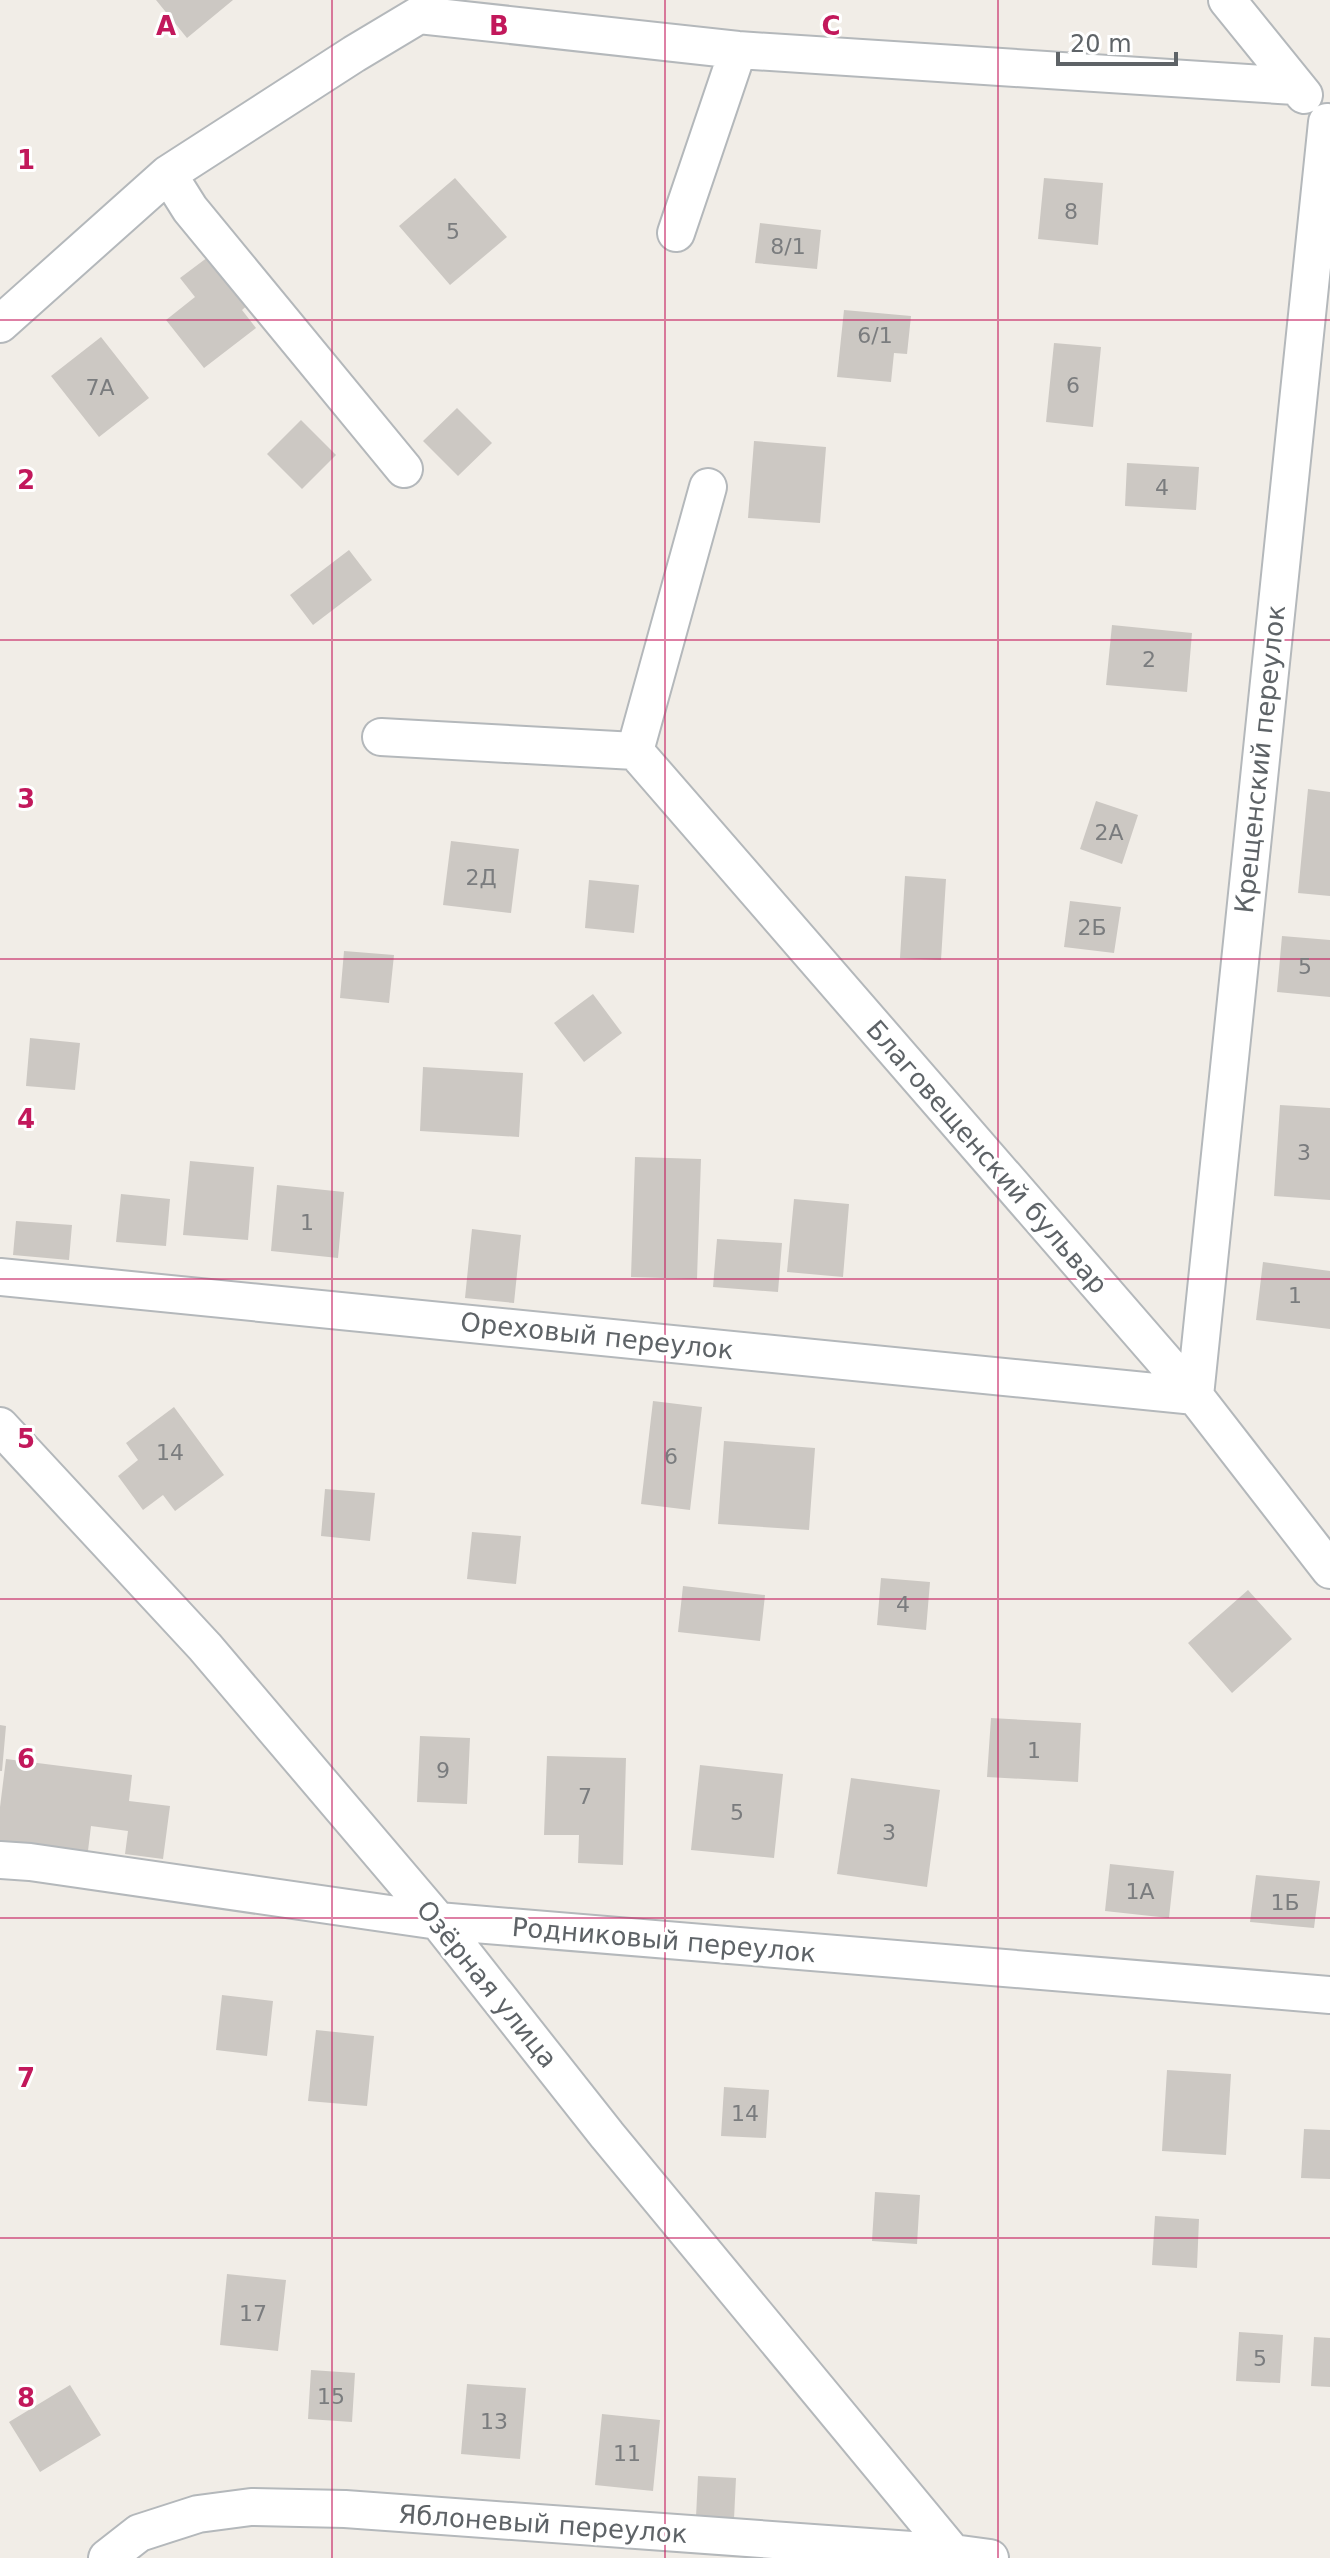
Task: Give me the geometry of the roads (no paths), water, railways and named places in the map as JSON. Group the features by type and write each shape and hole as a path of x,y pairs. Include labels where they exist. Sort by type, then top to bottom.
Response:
{"street":[{"path":"1227,0 1328,124"},
{"path":"0,324 168,174 354,54 413,7 738,50 1295,86"},
{"path":"676,233 738,50"},
{"name":"Крещенский переулок","path":"1195,1396 1319,284 1328,124"},
{"path":"168,174 190,209 404,469"},
{"path":"381,737 635,751 708,487"},
{"name":"Благовещенский бульвар","path":"635,751 1195,1396 1330,1570"},
{"name":"Ореховый переулок","path":"0,1277 1195,1396"},
{"name":"Озёрная улица","path":"0,1426 205,1647 438,1921 607,2135 955,2556"},
{"name":"Родниковый переулок","path":"0,1860 62,1866 438,1921 1330,1995"},
{"name":"Яблоневый переулок","path":"107,2558 139,2533 198,2514 251,2507 361,2510 990,2558"}]}
